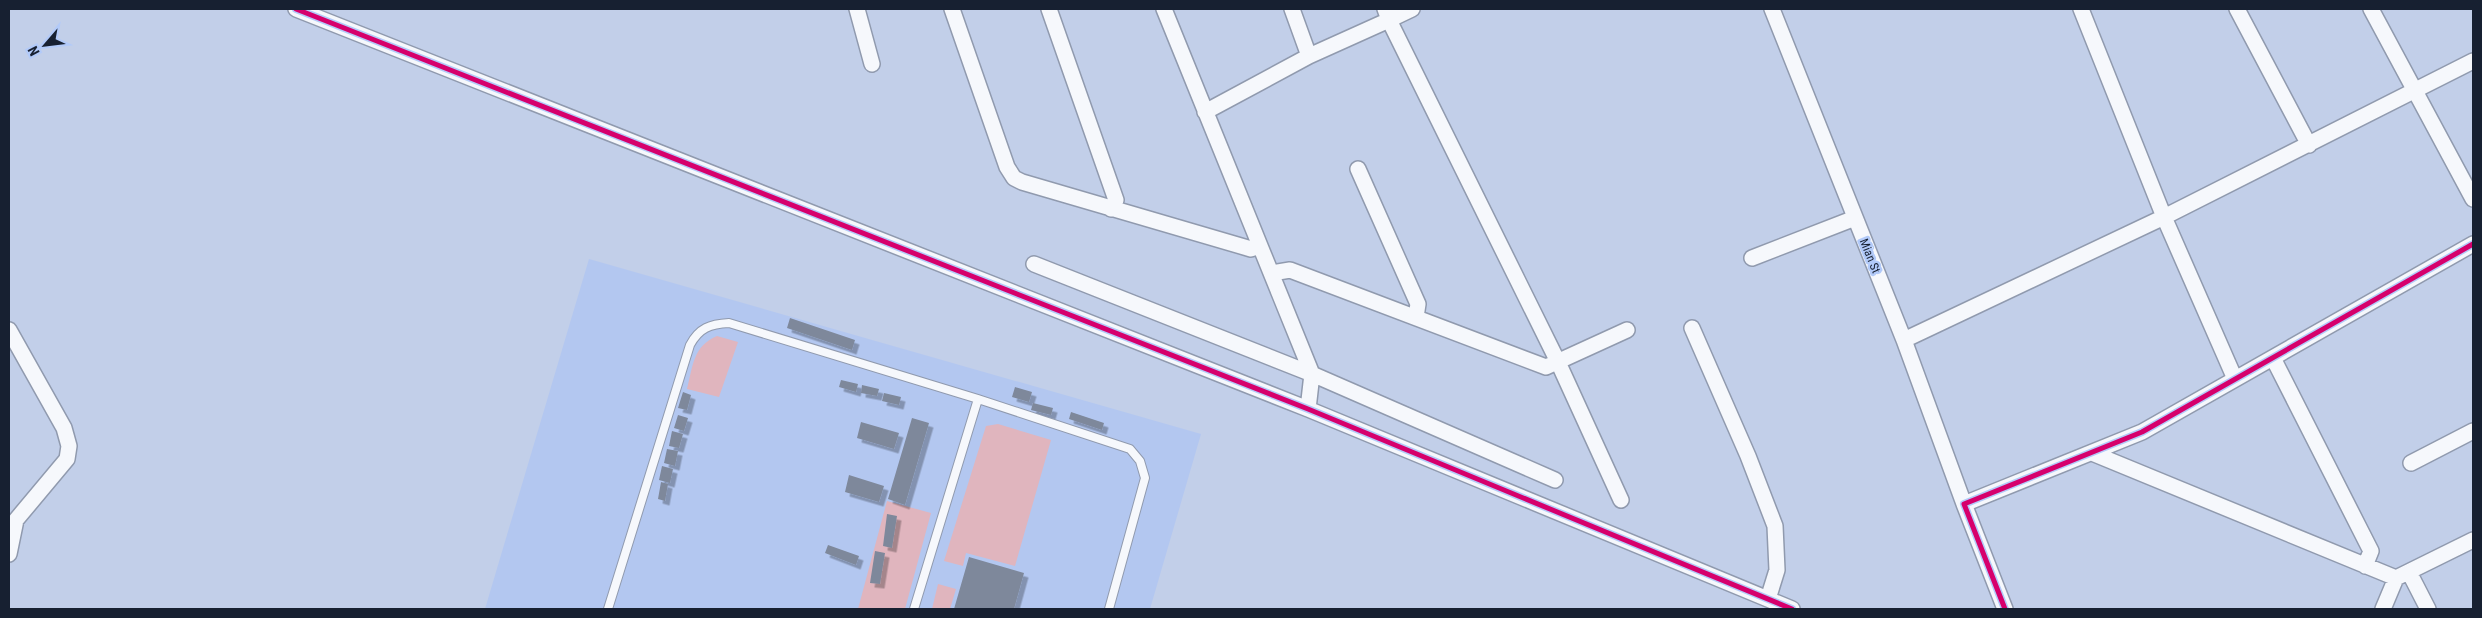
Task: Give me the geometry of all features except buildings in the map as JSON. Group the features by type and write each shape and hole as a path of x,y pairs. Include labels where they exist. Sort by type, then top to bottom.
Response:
{"street":[{"path":"296,9 1308,409 1792,609"},
{"path":"857,9 872,64"},
{"path":"952,9 1010,173 1022,182 1111,210 1251,249 1260,246"},
{"path":"1049,9 1116,200 1111,210"},
{"path":"1164,9 1312,374 1308,409"},
{"path":"1292,9 1309,56"},
{"path":"1205,112 1387,14 1412,9"},
{"name":"Mian St","path":"1772,9 1904,340 2005,609"},
{"path":"2081,9 2164,217 2235,379"},
{"path":"2238,9 2309,145"},
{"path":"2371,9 2417,91 2473,200"},
{"path":"1387,14 1558,362 1621,500"},
{"path":"1904,340 2164,217 2417,91 2473,61"},
{"path":"1358,169 1418,304 1416,317"},
{"path":"1752,258 1855,218"},
{"path":"1964,504 2142,432 2473,244"},
{"path":"1034,264 1312,374 1555,480"},
{"path":"1272,273 1290,270 1546,367 1627,330"},
{"path":"1692,328 1748,456 1775,526 1778,550 1777,570 1768,599"},
{"path":"9,330 64,428 69,446 67,459 16,520 9,554"},
{"path":"2273,358 2371,551 2365,566"},
{"path":"2411,463 2473,431"},
{"path":"2092,453 2365,566 2403,575 2428,609"},
{"path":"2383,609 2403,575 2473,540"}],"lane":[{"path":"608,609 690,345 695,336 704,328 714,324 729,323 978,399 1130,449 1140,461 1145,478 1108,609"},
{"path":"914,609 978,399"}],"shaded area":[{"path":"589,259 1201,434 1150,609 485,609"},
{"path":"717,336 738,342 719,397 687,389 695,358 703,345"},
{"path":"998,424 1051,440 1015,566 966,553 963,566 944,561 986,426"},
{"path":"887,501 931,513 905,609 858,609"},
{"path":"938,584 956,589 950,609 932,609"}],"cycle path":[{"path":"296,9 1308,409 1792,609"},
{"path":"2005,609 1964,504 2142,432 2473,244"}]}
